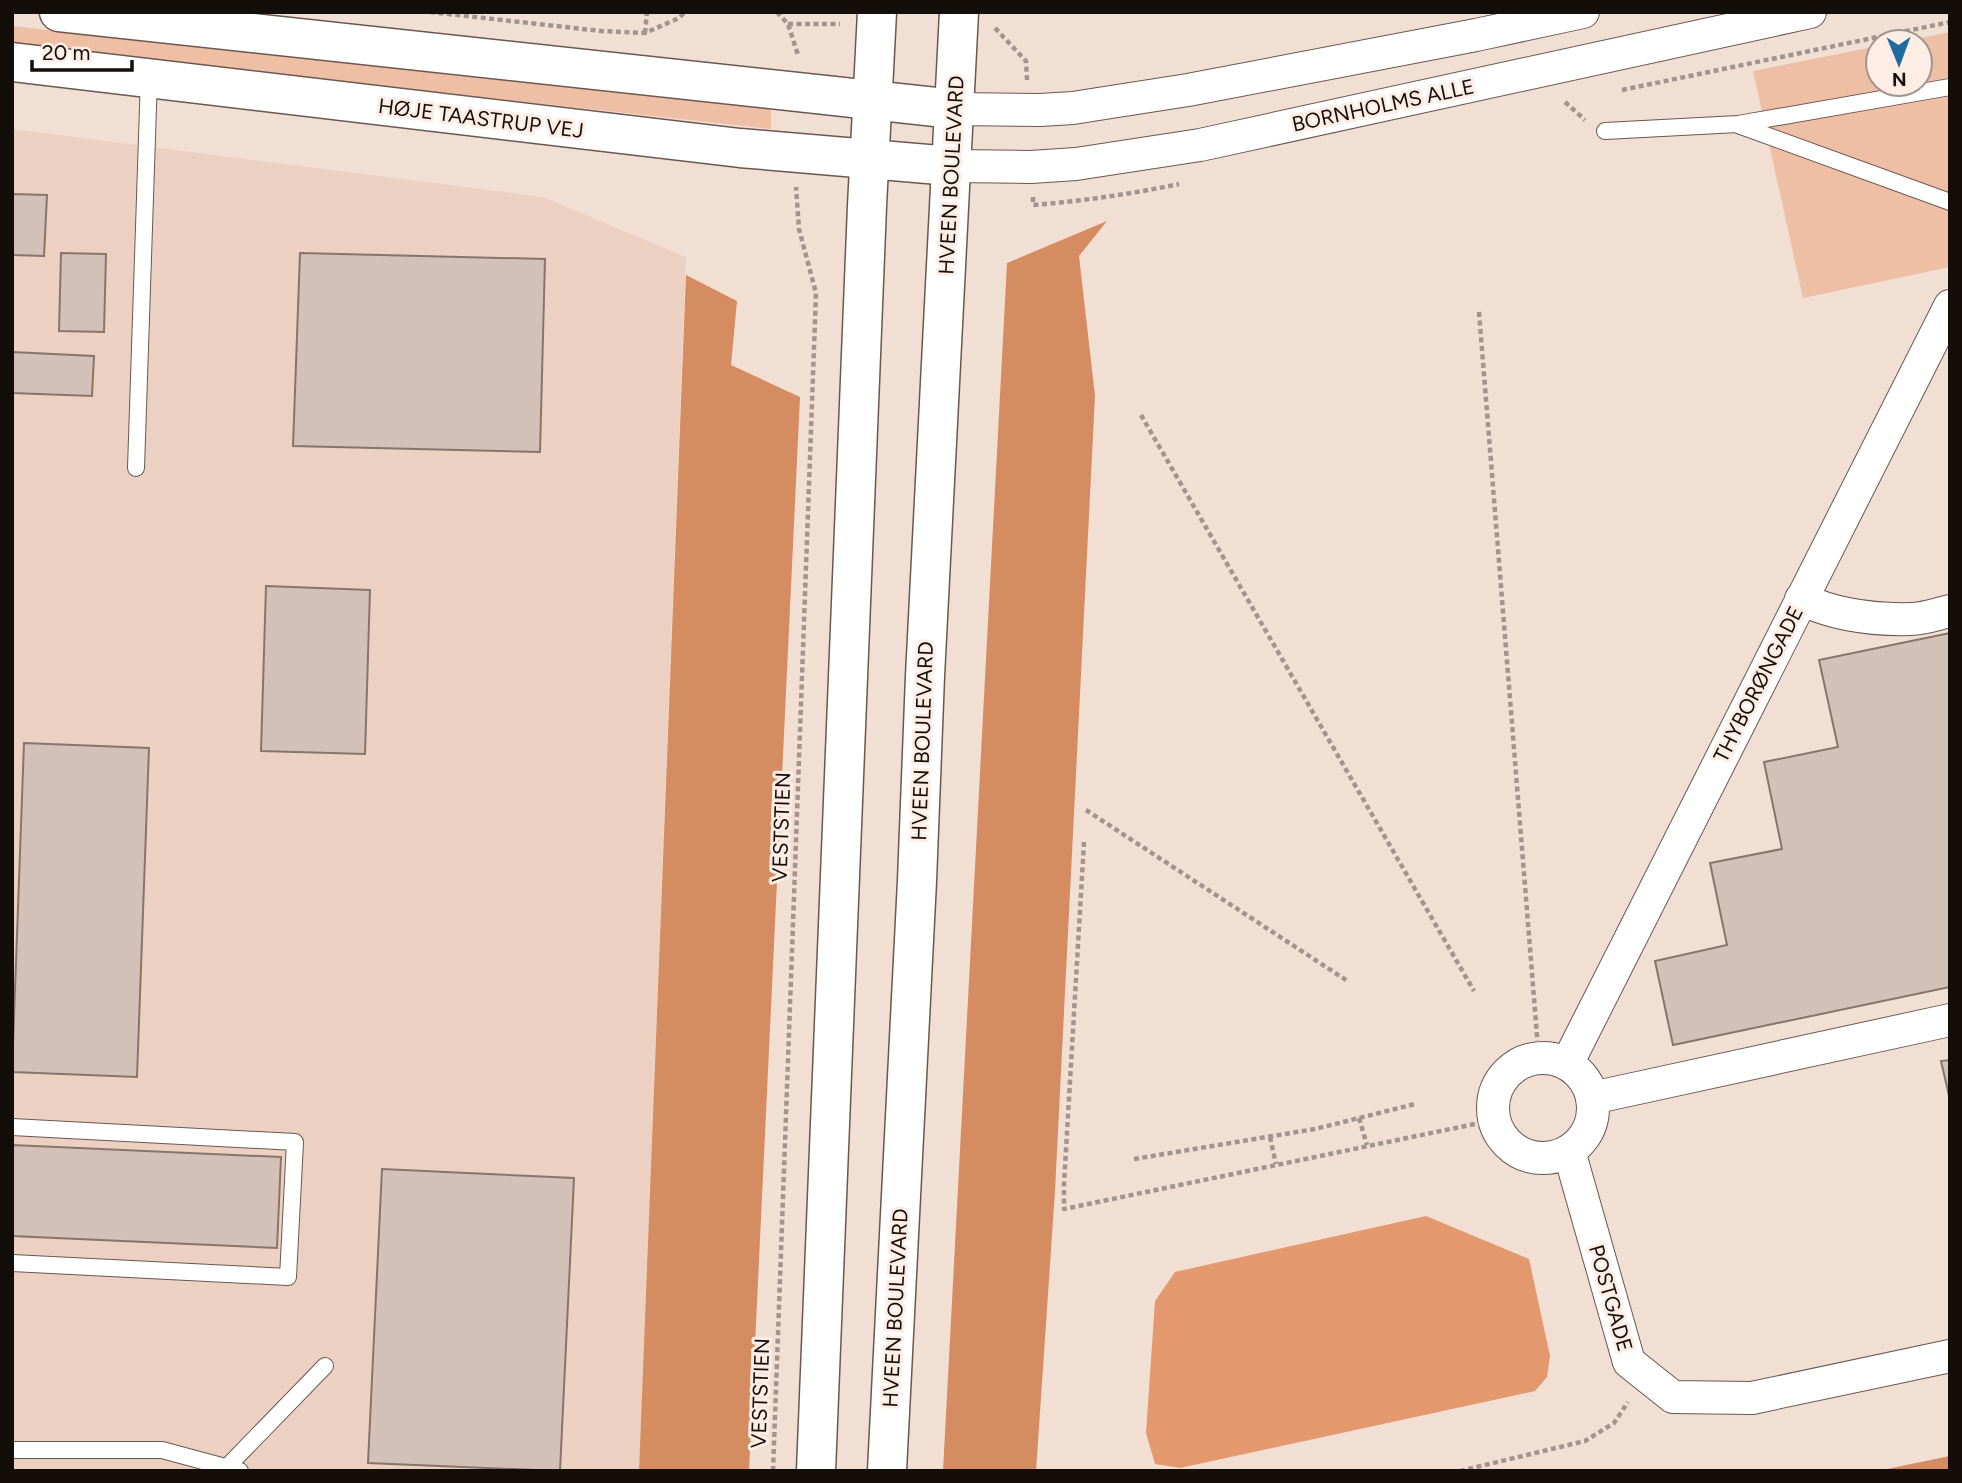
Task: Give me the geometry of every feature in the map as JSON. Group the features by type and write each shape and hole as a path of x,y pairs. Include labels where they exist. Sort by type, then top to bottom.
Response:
{"street":[{"path":"60,12 954,109 1073,108 1188,90 1474,24 1583,12"},
{"path":"816,1471 877,12"},
{"name":"HVEEN BOULEVARD","path":"887,1471 959,12"},
{"name":"BORNHOLMS ALLE","path":"951,166 1031,167 1076,164 1200,145 1810,12"},
{"name":"HØJE TAASTRUP VEJ","path":"12,62 713,145 951,166"},
{"name":"THYBORØNGADE","path":"1553,1061 1801,599 1950,306"},
{"path":"1801,599 1822,609 1861,617 1913,619 1950,611"},
{"path":"1592,1098 1950,1020"},
{"path":"1553,1061 1584,1078 1592,1098 1592,1118 1584,1137 1569,1151 1554,1157 1538,1158 1523,1154 1510,1146 1500,1134 1494,1120 1494,1097 1499,1082 1523,1062 1553,1061"},
{"name":"POSTGADE","path":"1569,1151 1629,1362 1673,1397 1752,1398 1950,1356"}],"lane":[{"path":"136,468 149,77"},
{"path":"1605,131 1738,124 1950,87"},
{"path":"1738,124 1950,202"},
{"path":"12,1127 295,1142 288,1277 12,1263"},
{"path":"12,1450 162,1450 233,1469 325,1366"}],"path":[{"path":"430,12 645,33 679,18 685,12"},
{"path":"645,33 646,12"},
{"path":"777,12 788,24"},
{"name":"VESTSTIEN","path":"773,1471 816,293 799,229 796,186"},
{"path":"1479,312 1553,1061"},
{"path":"1141,415 1474,991"},
{"path":"1086,810 1349,982"},
{"path":"1084,842 1064,1209 1494,1120"},
{"path":"1134,1160 1315,1129 1415,1104"},
{"path":"1359,1118 1367,1145"},
{"path":"1270,1137 1276,1164"},
{"path":"1460,1471 1586,1441 1614,1423 1645,1375"}],"shaded area":[{"path":"12,26 771,109 771,129 12,45"},
{"path":"1950,32 1950,267 1803,298 1753,71 1864,49 1864,98 1934,98 1934,35"},
{"path":"12,129 543,197 686,257 639,1471 12,1471"},
{"path":"1107,221 1079,256 1095,396 1055,1191 1036,1471 943,1471 1007,263"},
{"path":"686,275 737,301 731,365 800,397 749,1471 639,1471"},
{"path":"1426,1216 1529,1259 1550,1356 1547,1377 1535,1391 1180,1468 1155,1464 1146,1433 1155,1301 1175,1272"},
{"path":"1950,1456 1950,1471 1877,1471"}],"building":[{"path":"12,194 47,195 44,256 12,255"},
{"path":"61,253 106,254 104,332 59,331"},
{"path":"300,253 545,259 540,452 293,446"},
{"path":"12,352 94,356 92,396 12,393"},
{"path":"266,586 370,590 365,754 261,751"},
{"path":"1950,633 1950,987 1673,1045 1655,961 1727,945 1710,863 1782,849 1764,762 1838,747 1819,660"},
{"path":"24,743 149,748 137,1077 12,1072"},
{"path":"1950,1060 1950,1100 1941,1061"},
{"path":"12,1145 281,1157 277,1248 12,1236"},
{"path":"382,1169 574,1178 560,1471 368,1463"}]}
